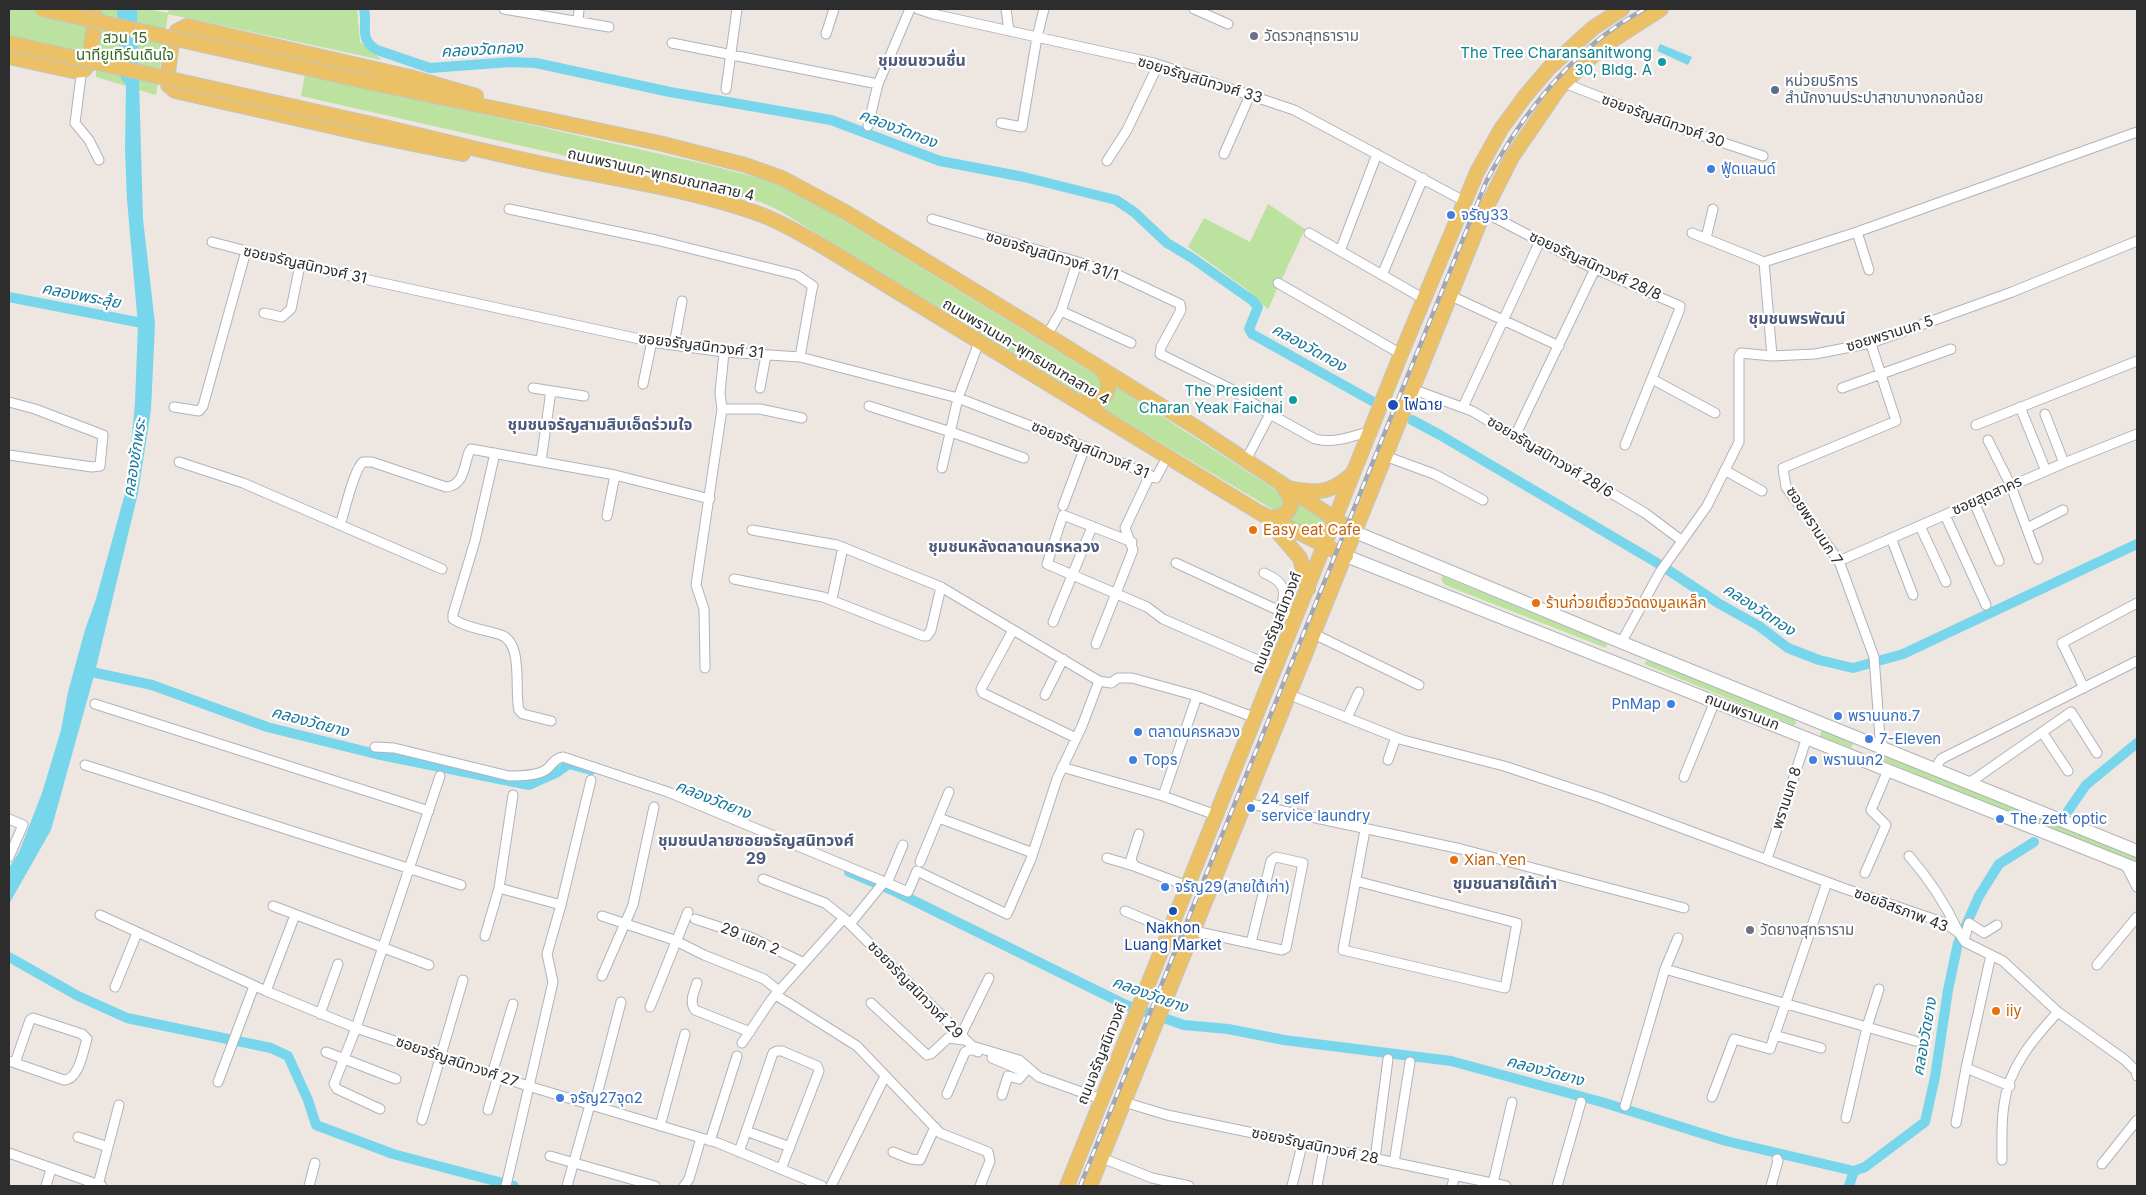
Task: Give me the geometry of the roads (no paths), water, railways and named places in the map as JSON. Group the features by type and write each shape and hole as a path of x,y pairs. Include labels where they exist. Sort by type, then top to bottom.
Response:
{"main road":[{"name":"ถนนพรานนก-พุทธมณฑลสาย 4","path":"42,9 373,83 564,122 705,154 782,178 847,212 1047,335 1246,460 1355,532"},
{"path":"9,56 73,71 84,70 88,65 96,16 90,9"},
{"name":"ถนนจรัญสนิทวงศ์","path":"1376,437 1401,354 1464,200 1501,129 1549,68 1581,38 1622,9"},
{"name":"ถนนจรัญสนิทวงศ์","path":"1067,1186 1354,472 1361,456 1376,437 1494,175 1522,129 1562,85 1602,47 1661,9"},
{"path":"553,166 416,145 179,92 172,88 167,80 172,42 177,31 187,26 410,77 564,122"},
{"name":"ถนนพรานนก-พุทธมณฑลสาย 4","path":"9,43 694,196 763,216 798,232 829,250 1266,516 1346,556"},
{"name":"ถนนจรัญสนิทวงศ์","path":"1376,437 1461,223 1486,166 1498,143 1537,83"},
{"name":"ถนนจรัญสนิทวงศ์","path":"1090,1186 1484,212 1512,157 1562,85"},
{"path":"1075,401 1090,405 1097,404 1104,398 1108,392 1108,377 1098,367"},
{"path":"1361,456 1364,464 1375,469 1383,460"},
{"path":"1284,485 1314,492 1329,490 1354,472"},
{"path":"1266,516 1284,514 1291,507 1290,497 1284,485"},
{"path":"1266,516 1296,551 1303,564 1308,589"},
{"name":"ถนนพรานนก","path":"1355,532 1621,643 2137,851"},
{"name":"ถนนพรานนก","path":"1346,556 2137,869"},
{"path":"1293,623 1309,622 1313,627 1313,637"},
{"name":"ถนนจรัญสนิทวงศ์","path":"1210,860 1295,648"},
{"path":"1798,714 1802,726 1801,735"},
{"path":"1827,745 1818,739 1816,734 1820,728 1830,728"},
{"path":"1884,749 1877,750 1874,757 1876,762 1886,769"},
{"path":"1168,935 1210,860"},
{"path":"1187,949 1210,860"}],"street":[{"path":"504,9 609,27"},
{"path":"578,22 579,9"},
{"path":"726,89 737,9"},
{"path":"826,34 834,9"},
{"path":"868,126 878,84 910,9"},
{"name":"ซอยจรัญสนิทวงศ์ 33","path":"918,9 954,13 1009,30 1158,64 1294,110 1464,200"},
{"path":"1006,9 1009,30"},
{"path":"1001,123 1022,128 1037,37 1044,9"},
{"path":"1194,9 1228,24"},
{"path":"672,43 878,84"},
{"path":"1107,161 1127,130 1158,64"},
{"path":"84,70 81,76 76,122 89,140 99,160"},
{"name":"ซอยจรัญสนิทวงศ์ 30","path":"1562,85 1682,129 1763,156"},
{"path":"1224,154 1250,95"},
{"path":"1692,233 1764,262 1857,232 2137,132"},
{"path":"1340,251 1377,154"},
{"path":"1382,275 1422,178"},
{"path":"509,209 656,240 796,275 805,279 813,286 800,357"},
{"path":"1706,238 1713,209"},
{"name":"ซอยจรัญสนิทวงศ์ 28/8","path":"1484,212 1595,269 1680,306 1652,379"},
{"name":"ซอยจรัญสนิทวงศ์ 31/1","path":"932,219 1112,272 1180,304 1181,310 1161,347 1160,354 1231,389 1270,414 1315,439 1323,441 1376,437"},
{"path":"1857,232 1869,270"},
{"path":"1309,233 1424,299"},
{"path":"1463,407 1540,241"},
{"name":"ซอยพรานนก 5","path":"1621,643 1668,559 1707,506 1739,442 1739,356 1745,353 1772,356 1815,354 1871,343 2012,292 2137,241"},
{"name":"ซอยจรัญสนิทวงศ์ 31","path":"212,242 300,265 652,341 724,352 800,357 958,398 1085,446 1156,478 1167,457"},
{"path":"174,407 194,412 199,411 203,406 246,251"},
{"path":"1764,262 1772,356"},
{"path":"1047,335 1061,312 1077,263"},
{"path":"264,313 282,317 291,309 300,265"},
{"path":"1515,436 1595,269"},
{"path":"1278,283 1401,354"},
{"path":"1449,295 1558,346"},
{"path":"674,345 682,301"},
{"path":"1061,312 1131,343"},
{"path":"643,384 652,341"},
{"path":"942,468 958,398 979,342"},
{"name":"ซอยพรานนก 7","path":"1872,347 1896,418 1894,423 1783,468 1786,487 1839,561 1874,657 1880,738 1884,749"},
{"path":"1842,388 1951,349"},
{"path":"705,668 704,609 696,586 722,408 720,393 724,352"},
{"path":"760,388 766,354"},
{"path":"1976,425 2137,360"},
{"path":"1625,445 1652,379 1715,413"},
{"path":"533,388 584,396"},
{"name":"ซอยจรัญสนิทวงศ์ 28/6","path":"1412,389 1463,407 1515,436 1645,514 1682,540"},
{"path":"541,461 551,391"},
{"path":"9,402 35,409 103,435 100,466 92,467 9,455"},
{"path":"869,406 1024,458"},
{"path":"2020,407 2046,471"},
{"path":"722,408 760,409 802,418"},
{"path":"1246,460 1270,414"},
{"path":"2045,414 2064,463"},
{"name":"ซอยสุดสาคร","path":"1839,561 1891,538 1904,537 1920,526 1974,502 2137,434"},
{"path":"1988,440 2011,486 2038,559"},
{"path":"1063,506 1085,446"},
{"path":"340,525 352,489 355,472 363,462 372,462 446,487 452,487 461,480 469,452 472,449 615,475 710,498"},
{"path":"495,453 475,541 453,614 454,619 501,635 510,641 517,663 519,710 523,714 551,721"},
{"path":"1383,460 1434,474 1483,500"},
{"path":"179,462 243,483 442,569"},
{"path":"1726,471 1762,491"},
{"path":"607,516 615,475"},
{"path":"1096,644 1133,550 1132,542 1125,528 1150,475"},
{"path":"1974,502 1999,561"},
{"path":"2026,528 2063,510"},
{"path":"1132,542 1063,515 1047,564 1071,576 1147,607 1163,619 1276,668"},
{"path":"1945,515 1986,605"},
{"path":"1920,526 1946,582"},
{"path":"1053,622 1092,527"},
{"path":"752,530 842,547 941,588 1099,681 1111,683 1118,678 1128,677 1197,696 1256,718"},
{"path":"1891,538 1913,595"},
{"path":"832,600 842,547"},
{"path":"1176,563 1280,611 1293,623"},
{"path":"1264,572 1278,579 1282,586 1284,599 1280,611"},
{"path":"734,579 832,600 923,636 927,636 932,630 941,588"},
{"path":"2084,688 2062,643 2137,604"},
{"path":"1012,630 981,689 983,693 1076,738"},
{"path":"1313,637 1419,685"},
{"path":"1045,695 1063,659"},
{"path":"1935,769 1942,758 2137,661"},
{"path":"919,867 1006,914 1033,854 1047,806 1099,681"},
{"path":"1347,718 1359,692"},
{"name":"ซอยอิสรภาพ 43","path":"1290,695 1396,737 1504,766 1601,798 1941,922 2005,963 2058,1012 2125,1060 2136,1071 2137,1076"},
{"path":"1163,796 1197,696"},
{"path":"1684,776 1715,701"},
{"path":"95,704 429,811"},
{"path":"1969,783 2071,712 2098,753"},
{"path":"2042,732 2068,771"},
{"name":"พรานนก 8","path":"1767,859 1801,735"},
{"path":"1388,760 1396,737"},
{"path":"375,747 394,748 508,776 523,776 542,772 548,769 556,759 563,757 668,792 908,892 949,792"},
{"path":"85,765 461,885"},
{"path":"1062,768 1163,796 1216,815"},
{"path":"1865,873 1886,825 1871,810 1886,769"},
{"path":"380,1109 334,1087 356,1028 440,776"},
{"path":"506,1186 553,982 546,954 561,905 591,780"},
{"path":"484,936 499,888 513,795"},
{"path":"1246,803 1365,830 1461,849 1684,908"},
{"path":"602,976 633,905 654,808"},
{"path":"938,818 1033,854"},
{"path":"9,819 23,824 9,858"},
{"path":"1356,881 1517,923 1505,988 1343,950 1365,830"},
{"path":"1134,866 1131,859 1140,834"},
{"path":"742,1044 777,993 804,963 877,893 885,883 903,845"},
{"path":"1910,856 1924,873 1948,910 1962,937"},
{"path":"1194,930 1251,943 1282,950 1286,948 1303,863 1276,857 1271,861 1251,943"},
{"path":"1107,858 1187,886"},
{"path":"2125,864 2137,887"},
{"name":"ซอยจรัญสนิทวงศ์ 29","path":"763,879 825,903 847,921 972,1046 1019,1060 1027,1070 1039,1077 1102,1099"},
{"path":"1712,1097 1734,1039 1769,1049 1827,882"},
{"path":"499,888 561,905"},
{"path":"273,906 429,965"},
{"path":"1125,911 1168,935"},
{"name":"ซอยจรัญสนิทวงศ์ 27","path":"100,915 254,986 356,1028 528,1086 706,1140 822,1186"},
{"path":"266,991 295,915"},
{"name":"29 แยก 2","path":"676,941 692,915 750,937 804,963"},
{"path":"602,916 676,941 764,979 777,993 857,1046 940,1133 988,1152 990,1162 980,1186"},
{"path":"2097,965 2137,917"},
{"path":"1962,937 1969,923 1984,933 1998,925"},
{"path":"115,987 137,933"},
{"path":"1625,1106 1665,969 1678,938"},
{"path":"650,1007 676,941"},
{"path":"1956,1123 1991,955"},
{"path":"320,1014 338,964"},
{"path":"1665,969 1915,1041"},
{"path":"871,1003 926,1055 931,1054 948,1038 963,1037 989,978"},
{"path":"422,1120 464,980"},
{"path":"697,983 692,996 695,1010 750,1032"},
{"path":"218,1082 254,986"},
{"path":"1846,1118 1867,1027 1879,989"},
{"path":"567,1186 621,1002"},
{"path":"488,1110 513,1004"},
{"path":"2002,1160 2004,1104 2015,1070 2033,1040 2058,1012"},
{"path":"33,1018 82,1034 87,1038 80,1062 73,1078 69,1080 12,1062 30,1020 33,1018"},
{"path":"660,1126 685,1034"},
{"path":"1774,1035 1821,1048"},
{"path":"947,1094 968,1050 972,1050 1027,1070 1019,1079 1008,1076 1002,1095"},
{"path":"739,1152 774,1053 782,1051 819,1069 781,1169"},
{"path":"326,1052 396,1079"},
{"path":"684,1186 706,1140 737,1056"},
{"path":"1375,1159 1388,1059"},
{"path":"1394,1163 1410,1062"},
{"path":"1966,1068 2010,1086"},
{"path":"831,1186 885,1076"},
{"name":"ซอยจรัญสนิทวงศ์ 28","path":"1124,1102 1168,1115 1302,1145 1506,1186"},
{"path":"1493,1183 1512,1102"},
{"path":"1557,1186 1581,1102"},
{"path":"9,1153 100,1186 119,1105"},
{"path":"2102,1164 2137,1120"},
{"path":"917,1161 920,1160 935,1127"},
{"path":"746,1131 790,1147"},
{"path":"78,1137 108,1147"},
{"path":"1292,1186 1302,1145"},
{"path":"1317,1186 1324,1148"},
{"path":"893,1152 927,1166"},
{"path":"550,1156 655,1186"},
{"path":"1102,1158 1152,1178 1189,1186"},
{"path":"1771,1186 1778,1162 1777,1159"},
{"path":"309,1186 315,1163"},
{"path":"46,1186 51,1169"},
{"path":"1452,1186 1455,1175"}],"water":[{"name":"คลองชักพระ","path":"117,9 139,9 137,11 143,219 155,324 151,410 138,493 95,672 51,830 9,904 9,868 19,852 42,793 61,730 68,692 124,497 130,455 135,403 138,325 127,200 125,150 126,85 121,79"},
{"path":"1660,44 1692,57 1688,65 1657,51"}],"waterway":[{"name":"คลองวัดทอง","path":"364,9 365,32 371,46 377,50 430,68 511,62 536,63 670,92 831,120 940,161 1024,177 1116,200 1134,212 1167,243 1192,258 1253,301 1258,307 1249,329 1252,334 1372,401"},
{"name":"คลองพระลุ้ย","path":"9,297 147,324"},
{"name":"คลองวัดทอง","path":"1412,420 1659,564 1718,603 1759,626 1788,648 1819,660 1853,668 1903,654 2137,544"},
{"name":"คลองวัดยาง","path":"87,671 152,685 267,727 376,754 529,785 556,773 569,764 591,770"},
{"name":"คลองวัดยาง","path":"2068,811 2086,785 2137,743"},
{"name":"คลองวัดยาง","path":"849,872 894,891 1126,1005 1184,1025 1228,1029 1284,1040 1451,1061 1605,1103 1726,1141 1854,1171 1865,1167 1925,1122 1935,1077 1948,990 1958,943 1979,896 1999,864 2034,842"},
{"path":"9,957 78,996 127,1018 271,1048 288,1056 308,1100 316,1125 393,1154 514,1186"},
{"path":"1849,1186 1854,1171"}],"railway":[{"path":"1080,1186 1486,182 1516,131 1573,62 1620,24 1645,9"}],"place":[{"name":"วัดรวกสุทธาราม","path":"1254,36"},
{"name":"The Tree Charansanitwong 30, Bldg. A","path":"1662,62"},
{"name":"หน่วยบริการ สำนักงานประปาสาขาบางกอกน้อย","path":"1775,90"},
{"name":"ฟู้ดแลนด์","path":"1711,169"},
{"name":"จรัญ33","path":"1451,215"},
{"name":"The President Charan Yeak Faichai","path":"1293,400"},
{"name":"ไฟฉาย","path":"1393,405"},
{"name":"Easy eat Cafe","path":"1253,530"},
{"name":"ร้านก๋วยเตี๋ยววัดดงมูลเหล็ก","path":"1536,603"},
{"name":"PnMap","path":"1671,704"},
{"name":"พรานนกซ.7","path":"1838,716"},
{"name":"ตลาดนครหลวง","path":"1138,732"},
{"name":"7-Eleven","path":"1869,739"},
{"name":"Tops","path":"1133,760"},
{"name":"พรานนก2","path":"1813,760"},
{"name":"24 self service laundry","path":"1251,808"},
{"name":"The zett optic","path":"2000,819"},
{"name":"Xian Yen","path":"1454,860"},
{"name":"จรัญ29(สายใต้เก่า)","path":"1165,887"},
{"name":"Nakhon Luang Market","path":"1173,911"},
{"name":"วัดยางสุทธาราม","path":"1750,930"},
{"name":"iiy","path":"1996,1011"},
{"name":"จรัญ27จุด2","path":"560,1098"}],"district":[{"name":"ชุมชนชวนชื่น","path":"922,61"},
{"name":"ชุมชนพรพัฒน์","path":"1797,319"},
{"name":"ชุมชนจรัญสามสิบเอ็ดร่วมใจ","path":"600,425"},
{"name":"ชุมชนหลังตลาดนครหลวง","path":"1014,547"},
{"name":"ชุมชนปลายซอยจรัญสนิทวงศ์ 29","path":"756,850"},
{"name":"ชุมชนสายใต้เก่า","path":"1505,884"}],"park label":[{"name":"สวน 15 นาทียูเทิร์นเดินใจ","path":"125,46"}]}
